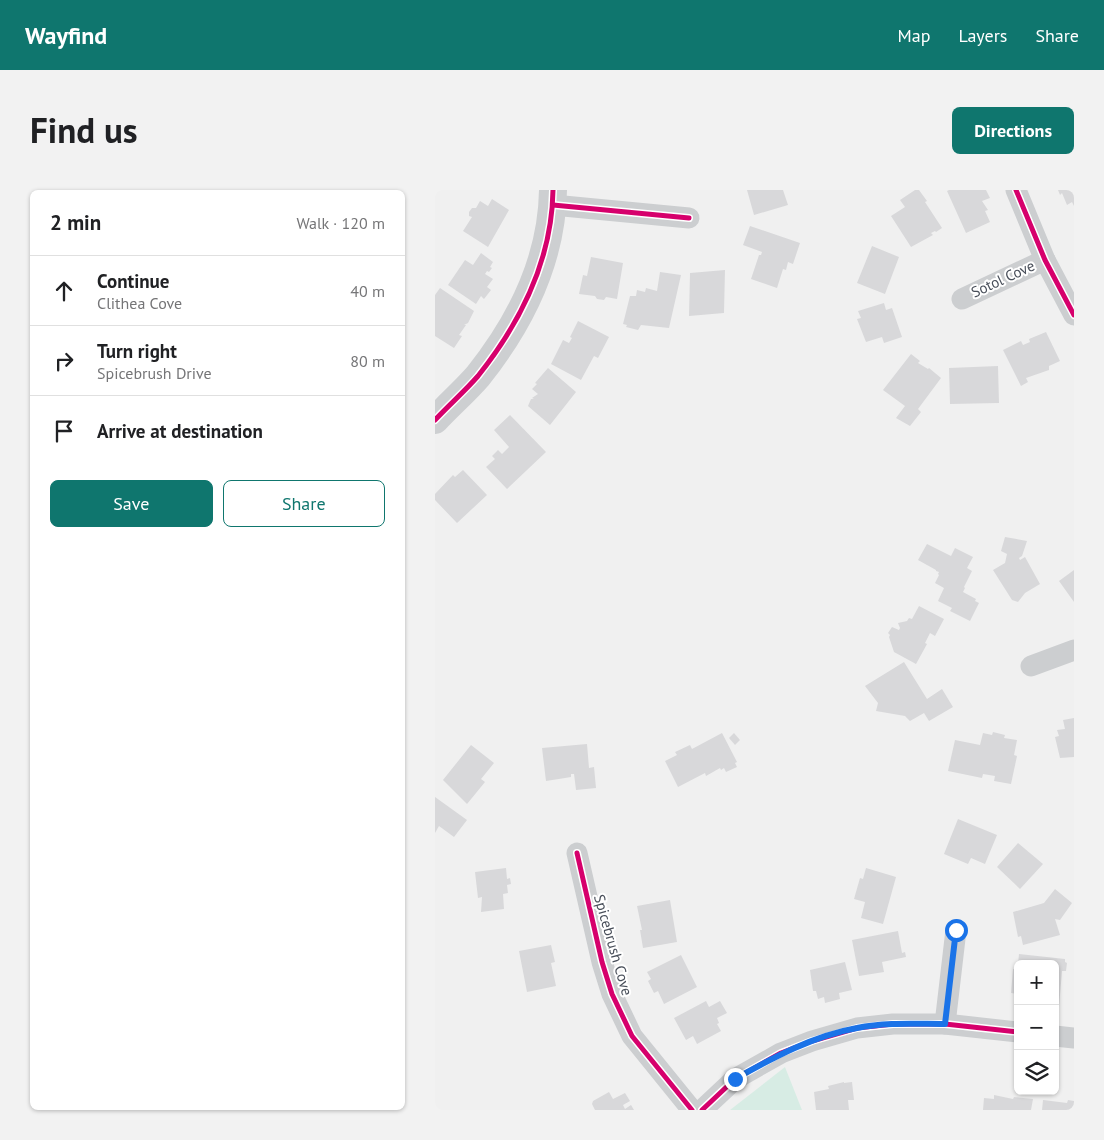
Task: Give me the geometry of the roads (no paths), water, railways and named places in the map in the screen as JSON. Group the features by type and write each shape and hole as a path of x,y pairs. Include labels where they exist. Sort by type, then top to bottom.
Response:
{"street":[{"path":"1016,190 1045,260 1074,315"},
{"path":"435,420 477,377 509,334 529,298 544,252 553,198 689,218"},
{"name":"Sotol Cove","path":"962,299 1045,260"},
{"path":"1031,666 1074,650"},
{"name":"Spicebrush Cove","path":"577,854 602,962 612,994 633,1036 692,1110"},
{"path":"945,1024 956,930"},
{"path":"702,1110 735,1079 781,1053 812,1040 857,1028 893,1024 945,1024 1014,1032"},
{"path":"1059,1036 1074,1038"}]}
